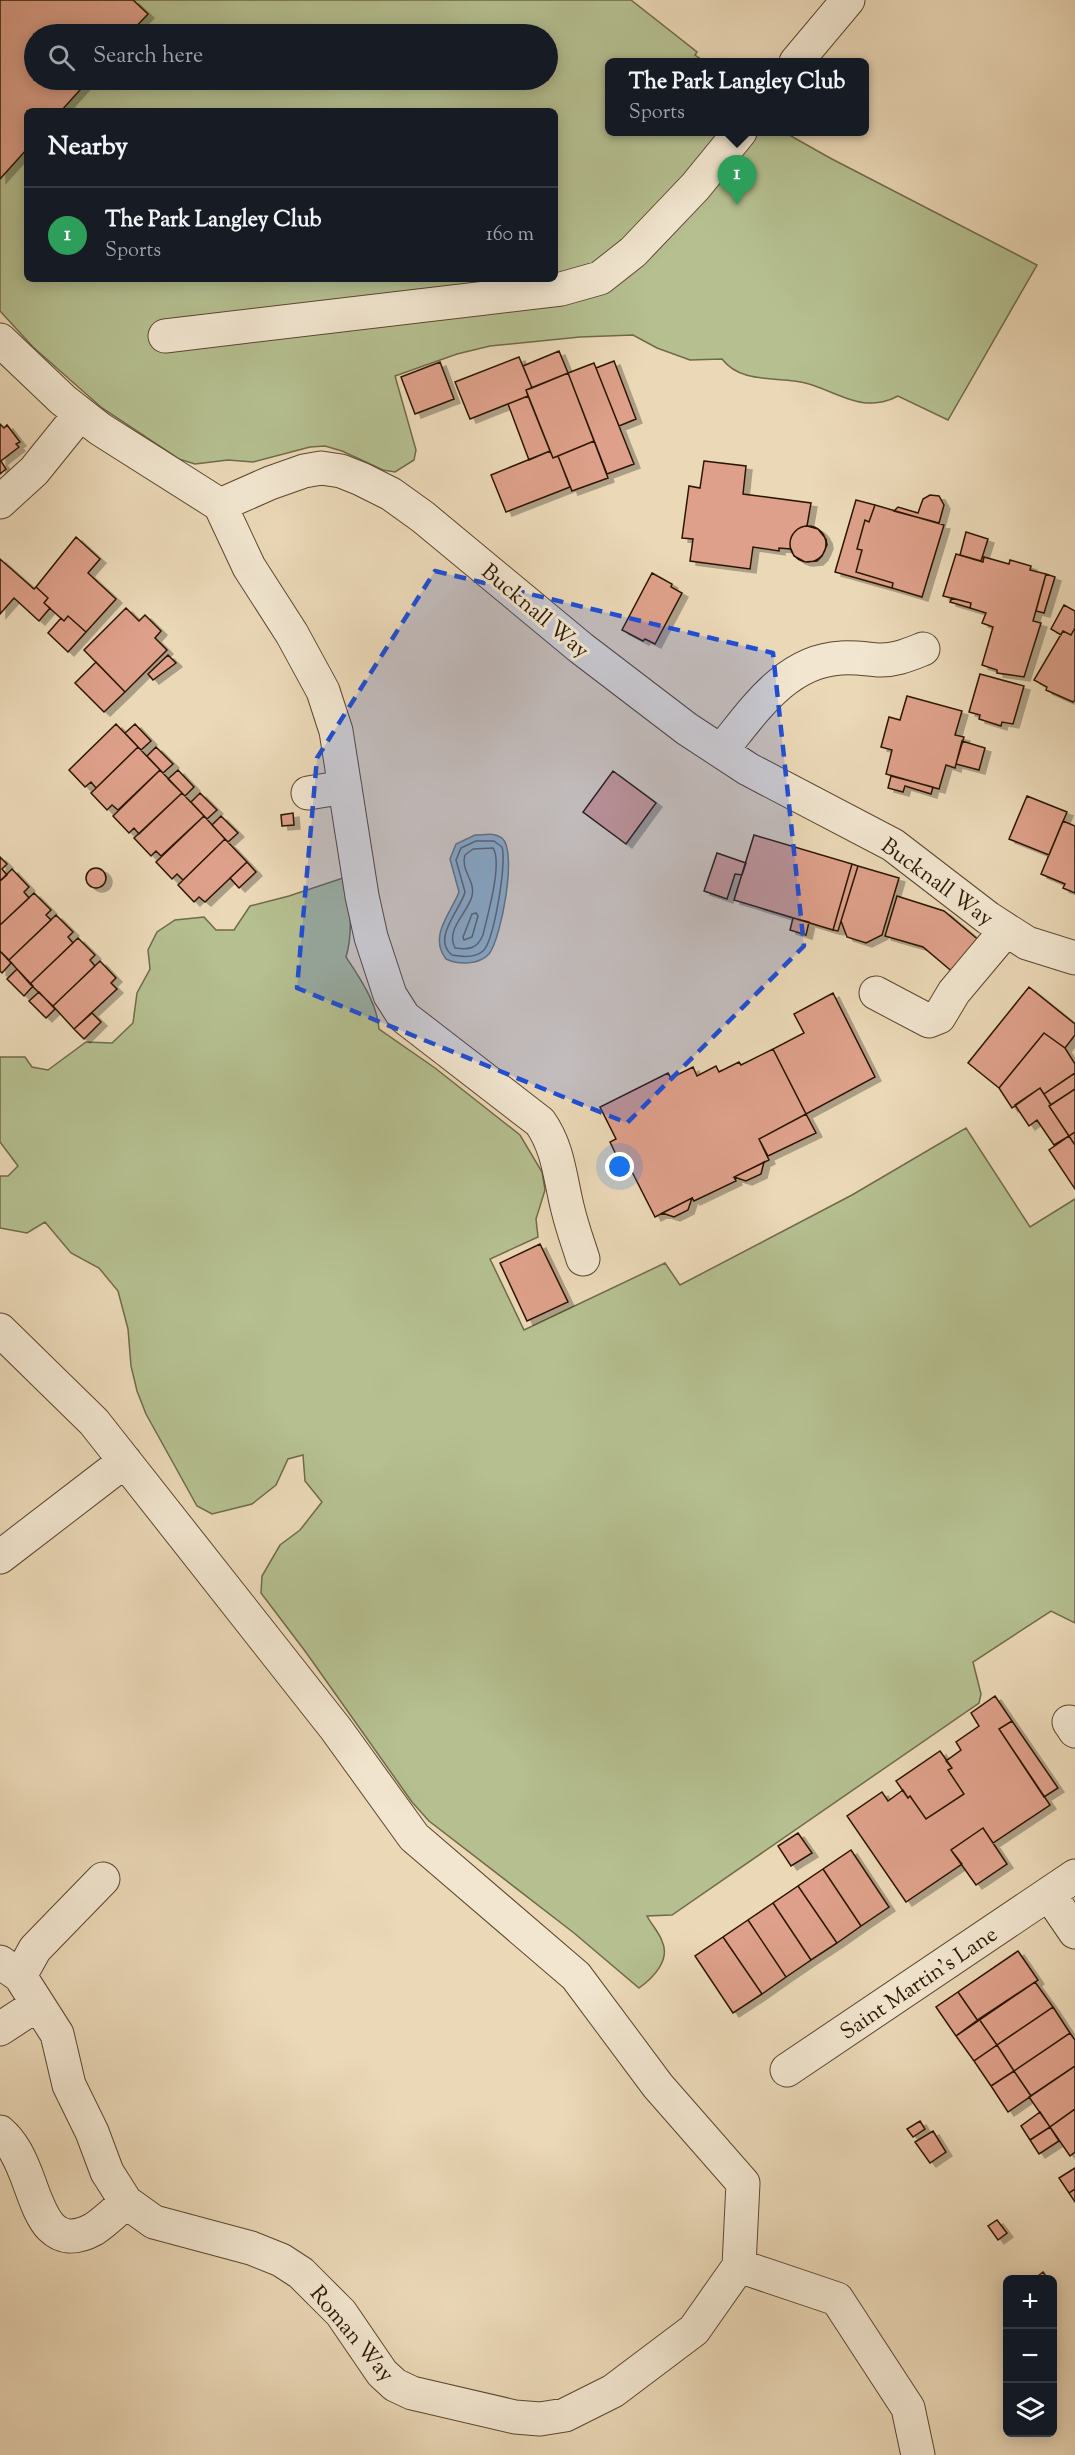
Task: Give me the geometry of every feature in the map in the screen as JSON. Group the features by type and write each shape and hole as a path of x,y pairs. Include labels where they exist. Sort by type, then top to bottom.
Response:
{"street":[{"path":"800,58 848,0"},
{"path":"165,336 550,291 588,283 611,271 652,234 737,136"},
{"path":"0,340 80,414 118,442 220,505 260,587 292,634 323,691 336,731 369,927 396,1008 404,1017 540,1122 558,1158 568,1210 583,1259"},
{"path":"0,502 39,465 80,414"},
{"name":"Bucknall Way","path":"220,505 304,471 321,468 341,471 361,478 391,494 423,517 616,676 687,729 778,786 893,845 1006,930 1027,943 1075,958"},
{"path":"721,751 763,699 779,683 794,673 832,659 892,660 923,649"},
{"path":"308,793 345,787"},
{"path":"876,993 929,1020 934,1020 939,1017 954,992 1006,930"},
{"path":"0,1330 94,1422 336,1729 414,1837 576,1976 658,2086 743,2183 739,2266 837,2299 908,2409 918,2455"},
{"path":"0,1557 125,1461"},
{"path":"10,1969 35,1949 103,1879"},
{"name":"Saint Martin's Lane","path":"787,2070 1062,1885 1075,1932"},
{"name":"Roman Way","path":"10,1969 38,2004 57,2034 69,2085 92,2132 107,2172 126,2202 154,2222 251,2248 280,2260 301,2273 341,2313 382,2373 395,2385 411,2393 515,2417 540,2419 565,2415 613,2391 694,2330 739,2266"},
{"path":"0,2029 38,2004"},
{"path":"0,2132 18,2154 39,2211 49,2226 62,2235 80,2235 96,2228 126,2202"}],"highlighted area":[{"path":"435,571 773,653 804,946 627,1123 297,988 317,758"}],"green space":[{"path":"0,0 631,0 697,52 695,55 699,58 605,58 605,136 791,136 1037,265 948,420 898,396 879,402 860,402 798,381 762,378 740,373 722,359 690,360 657,348 633,335 580,337 490,346 457,354 395,376 416,450 414,460 395,472 383,470 342,451 325,446 310,447 253,462 228,460 195,464 179,459 102,408 33,347 0,311"},
{"path":"346,877 350,927 346,957 371,1000 379,1029 435,1068 520,1135 542,1172 545,1190 536,1219 538,1237 490,1259 524,1330 665,1263 680,1285 852,1195 966,1128 1030,1227 1075,1199 1075,1623 1051,1611 973,1662 981,1694 979,1703 672,1915 647,1916 661,1938 664,1955 655,1974 639,1988 574,1933 429,1821 412,1802 261,1593 262,1576 280,1545 300,1530 322,1502 305,1481 303,1455 288,1459 276,1485 252,1504 212,1514 197,1506 146,1414 137,1391 131,1366 128,1329 118,1291 99,1268 71,1253 45,1222 27,1233 0,1228 0,1176 8,1176 18,1166 0,1142 0,1057 25,1057 32,1067 48,1070 86,1042 112,1043 133,1023 137,993 150,969 148,950 157,932 175,920 204,917 216,930 234,930 250,906"}],"water":[{"path":"475,835 496,835 502,838 507,846 506,895 503,914 489,954 474,962 456,962 446,959 439,942 443,925 459,892 450,859 456,844"}],"building":[{"path":"0,0 133,0 148,14 138,24 24,24 24,90 80,90 64,108 24,108 24,152 0,179"},
{"path":"559,351 568,373 532,388 523,366"},
{"path":"519,357 532,388 526,390 528,396 470,419 455,382"},
{"path":"614,361 636,419 619,426 596,368"},
{"path":"440,362 454,399 415,414 401,377"},
{"path":"594,363 634,464 607,474 568,373"},
{"path":"568,373 594,441 553,458 526,390"},
{"path":"528,396 550,451 529,460 508,404"},
{"path":"0,424 4,428 7,425 20,442 16,444 19,447 1,461 6,469 0,474"},
{"path":"594,441 608,478 572,491 558,456"},
{"path":"550,451 553,458 558,456 570,487 506,512 491,475"},
{"path":"704,461 746,466 743,494 811,503 807,526 818,529 826,539 827,545 822,556 817,561 805,562 794,556 791,549 779,548 779,551 753,547 750,569 690,561 693,539 682,538 689,486 700,488"},
{"path":"930,495 939,496 944,505 939,523 894,511 898,507 918,513 923,499"},
{"path":"856,500 875,505 869,522 865,520 857,549 862,550 856,572 893,583 892,588 835,572"},
{"path":"875,505 944,525 922,597 892,588 893,583 856,572 862,550 857,549 865,520 869,522"},
{"path":"808,526 821,531 826,544 821,557 808,562 795,557 790,544 795,531"},
{"path":"966,532 988,539 981,561 960,555"},
{"path":"76,537 100,559 88,573 116,599 86,632 68,616 64,621 44,603 48,598 36,587"},
{"path":"956,554 983,562 984,557 1009,564 1010,560 1031,566 1030,570 1046,574 1033,621 1041,623 1024,677 997,673 997,670 982,665 993,627 982,623 986,613 970,608 971,603 943,596"},
{"path":"0,559 34,589 36,587 48,598 44,603 50,608 39,621 14,598 0,614"},
{"path":"652,573 672,584 671,587 682,593 655,644 645,639 643,641 622,630"},
{"path":"1046,574 1055,577 1044,613 1036,611"},
{"path":"952,598 971,603 970,608 950,602"},
{"path":"1064,605 1075,611 1075,628 1071,635 1063,631 1061,635 1051,629"},
{"path":"126,608 139,621 145,615 161,631 155,638 167,650 125,692 84,650"},
{"path":"68,616 86,632 68,652 48,633 61,618 64,621"},
{"path":"1075,628 1075,700 1073,702 1046,690 1047,687 1034,680 1063,631 1071,635"},
{"path":"168,655 176,663 153,680 148,674"},
{"path":"96,662 125,692 104,712 75,683"},
{"path":"980,674 1024,686 1013,724 1002,722 1001,726 979,719 980,715 969,712"},
{"path":"907,696 962,711 955,735 964,737 955,768 946,765 939,789 886,774 892,750 881,747 889,717 900,720"},
{"path":"116,724 138,747 96,788 91,782 85,787 69,770"},
{"path":"135,724 151,741 141,750 125,733"},
{"path":"962,741 985,748 979,770 956,764"},
{"path":"138,747 160,770 118,810 112,805 107,810 91,793"},
{"path":"156,747 173,764 163,773 147,756"},
{"path":"160,770 182,793 139,834 134,828 129,833 113,816"},
{"path":"178,770 194,787 185,796 168,779"},
{"path":"613,771 656,803 626,844 583,812"},
{"path":"891,776 933,787 931,794 905,786 903,792 888,788"},
{"path":"182,793 204,816 161,856 156,851 151,856 134,838"},
{"path":"200,793 217,810 207,819 191,802"},
{"path":"1027,796 1067,812 1049,855 1009,839"},
{"path":"293,813 294,825 282,826 281,815"},
{"path":"204,816 225,839 183,880 177,874 172,879 156,862"},
{"path":"221,816 238,833 228,842 212,825"},
{"path":"1063,821 1075,826 1075,893 1063,888 1065,884 1041,874"},
{"path":"754,835 852,864 833,930 734,900"},
{"path":"225,839 247,862 205,902 199,897 194,902 178,885"},
{"path":"717,853 746,863 742,875 735,874 727,899 704,891"},
{"path":"0,857 7,864 2,869 7,875 0,881"},
{"path":"247,862 256,872 239,888 230,878"},
{"path":"852,864 858,866 838,931 833,930"},
{"path":"858,866 899,878 882,935 866,943 847,937 841,921"},
{"path":"96,868 103,871 106,878 103,885 96,888 89,885 86,878 89,871"},
{"path":"12,869 29,887 24,892 29,898 0,925 0,881"},
{"path":"34,893 51,910 46,915 51,920 9,960 0,951 0,925"},
{"path":"897,896 944,911 981,942 955,974 923,947 885,936"},
{"path":"56,915 73,932 68,937 73,943 30,984 9,960"},
{"path":"793,918 809,922 806,935 790,930"},
{"path":"78,938 95,955 90,960 95,966 53,1006 30,984"},
{"path":"0,951 11,963 2,973 0,971"},
{"path":"100,961 116,978 111,983 117,989 74,1029 53,1006"},
{"path":"17,969 33,986 24,996 7,979"},
{"path":"1029,987 1075,1024 1075,1035 1065,1048 1044,1033 999,1088 968,1063"},
{"path":"39,992 55,1009 46,1018 29,1001"},
{"path":"833,993 875,1077 806,1114 773,1049 804,1033 794,1014"},
{"path":"92,1013 101,1022 84,1039 74,1029"},
{"path":"1044,1033 1065,1048 1075,1064 1075,1073 1044,1094 1040,1088 1012,1108 999,1088"},
{"path":"773,1049 806,1114 759,1139 769,1160 734,1177 736,1181 694,1201 692,1198 655,1217 628,1164 622,1167 610,1142 616,1139 600,1107 668,1073 671,1078 693,1067 697,1076 716,1066 719,1072 739,1062 741,1065"},
{"path":"1075,1073 1075,1089 1051,1105 1044,1094"},
{"path":"1040,1088 1069,1136 1054,1145 1037,1120 1029,1126 1015,1105"},
{"path":"1075,1089 1075,1132 1069,1136 1049,1106"},
{"path":"806,1114 816,1133 768,1156 759,1139"},
{"path":"1075,1132 1075,1145 1069,1136"},
{"path":"1069,1136 1075,1145 1075,1189 1049,1150"},
{"path":"764,1162 761,1174 746,1181 734,1177"},
{"path":"692,1198 688,1210 674,1217 662,1213"},
{"path":"540,1244 568,1302 527,1321 500,1263"},
{"path":"995,1696 1012,1721 999,1729 1050,1805 993,1843 983,1828 951,1850 962,1864 906,1902 847,1816 882,1792 888,1801 903,1790 926,1819 964,1794 948,1770 952,1768 946,1761 961,1750 956,1742 979,1726 971,1713"},
{"path":"1012,1721 1058,1788 1044,1797 999,1729"},
{"path":"940,1751 952,1768 948,1770 964,1794 926,1819 896,1781"},
{"path":"983,1828 1007,1864 976,1885 951,1850"},
{"path":"798,1833 812,1853 791,1866 778,1846"},
{"path":"851,1850 889,1907 861,1926 823,1869"},
{"path":"823,1869 861,1926 837,1943 798,1886"},
{"path":"798,1886 837,1943 811,1960 773,1903"},
{"path":"773,1903 811,1960 786,1977 748,1920"},
{"path":"748,1920 786,1977 762,1994 723,1937"},
{"path":"723,1937 762,1994 733,2013 695,1956"},
{"path":"1018,1951 1038,1980 978,2021 958,1992"},
{"path":"1035,1982 1053,2007 997,2045 979,2019"},
{"path":"958,1992 978,2021 956,2036 936,2007"},
{"path":"1053,2007 1070,2033 1014,2071 997,2045"},
{"path":"979,2019 997,2045 974,2061 956,2036"},
{"path":"1070,2033 1075,2040 1075,2066 1031,2096 1014,2071"},
{"path":"997,2045 1014,2071 991,2086 974,2061"},
{"path":"1075,2066 1075,2109 1050,2127 1029,2097"},
{"path":"1014,2071 1031,2096 1008,2112 991,2086"},
{"path":"1075,2109 1075,2152 1070,2156 1050,2127"},
{"path":"1040,2112 1050,2127 1030,2140 1021,2126"},
{"path":"920,2121 925,2129 913,2137 907,2129"},
{"path":"1050,2127 1059,2141 1039,2154 1030,2140"},
{"path":"933,2131 946,2152 930,2163 915,2142"},
{"path":"1075,2168 1075,2189 1069,2193 1059,2178"},
{"path":"1075,2189 1075,2202 1069,2193"},
{"path":"997,2220 1007,2233 998,2240 988,2226"}],"place":[{"name":"The Park Langley Club","path":"737,205"}]}
